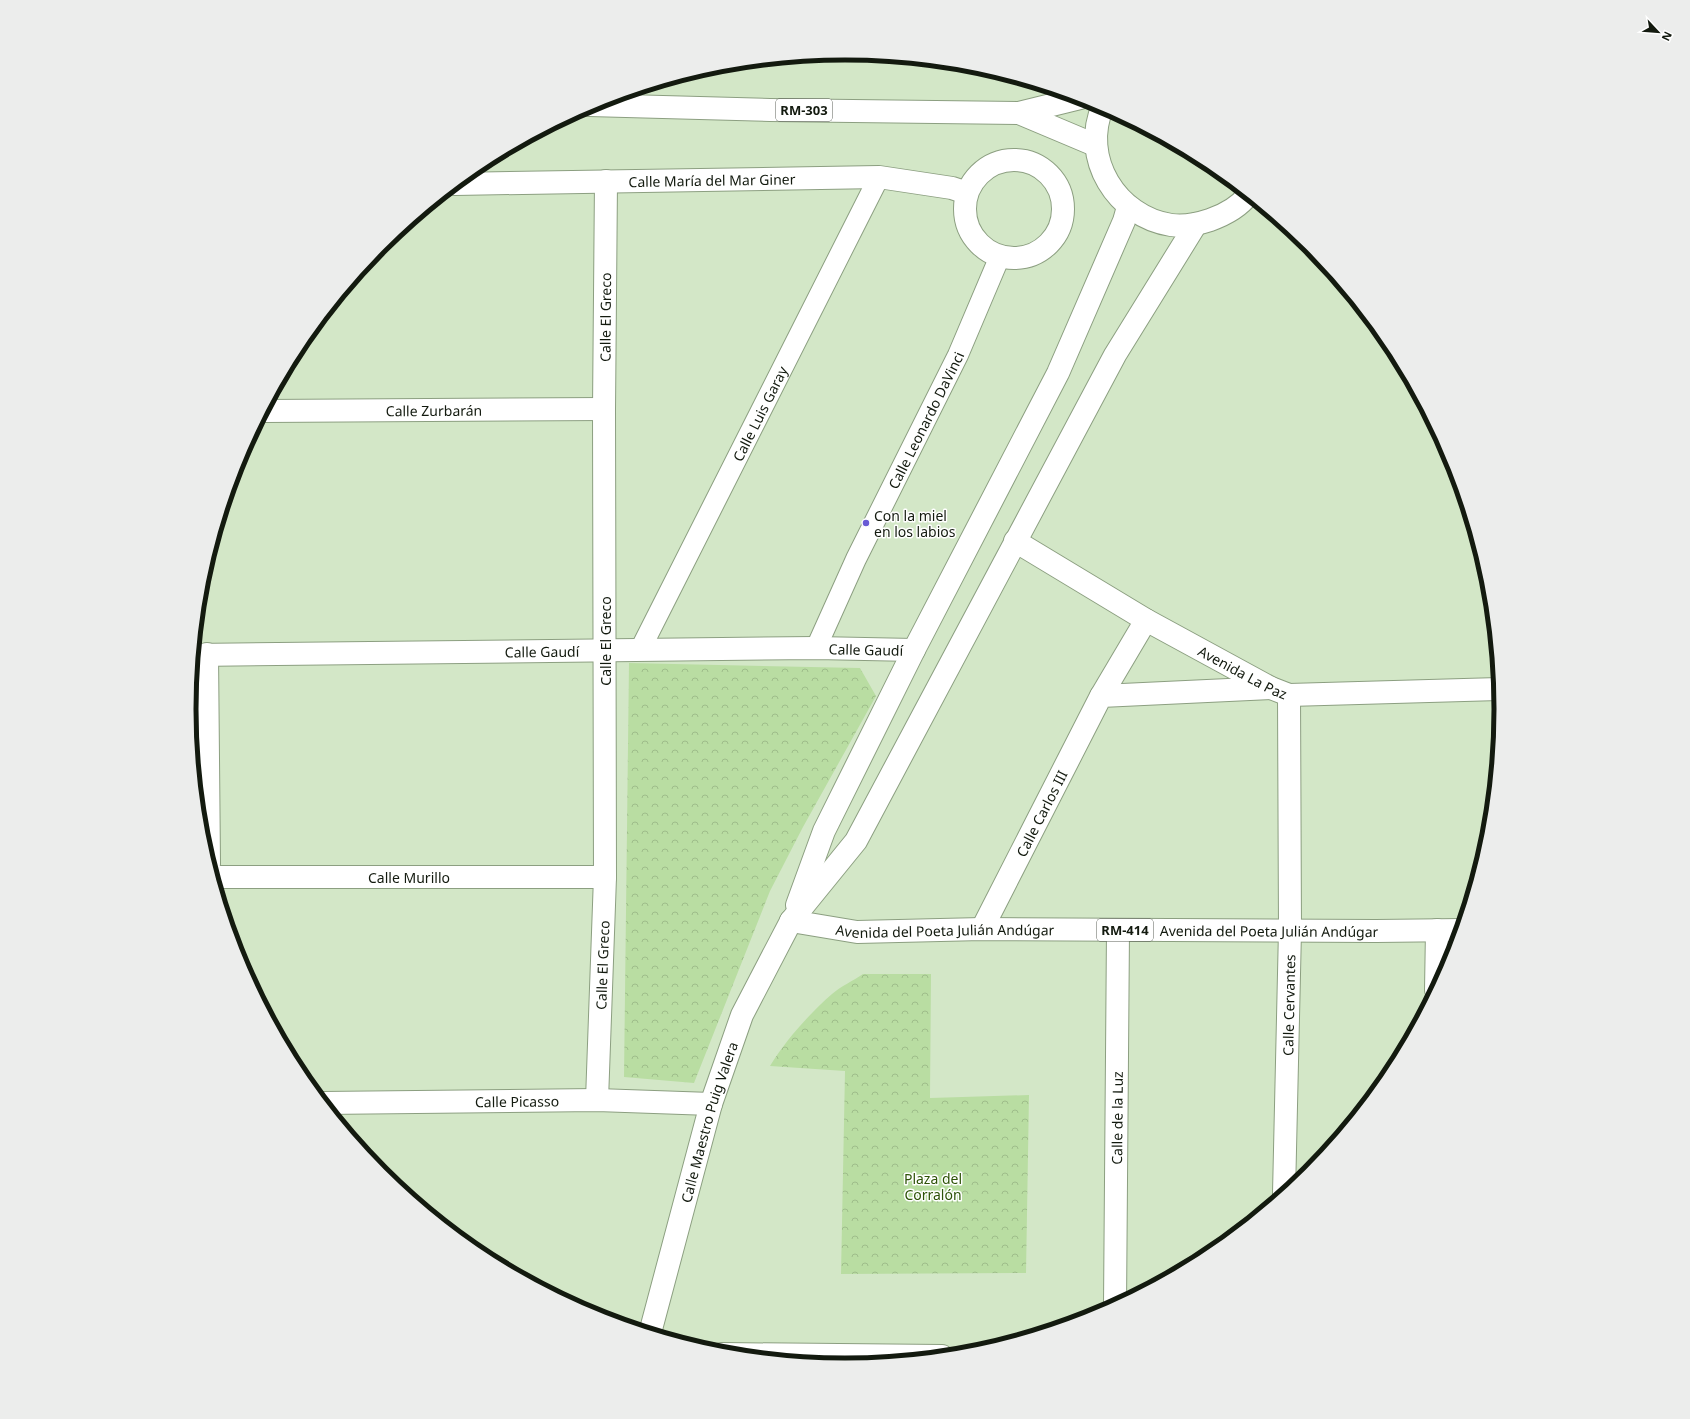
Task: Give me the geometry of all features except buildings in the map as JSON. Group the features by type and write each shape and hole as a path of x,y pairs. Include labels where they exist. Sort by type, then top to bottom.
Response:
{"main road":[{"name":"RM-303","path":"603,106 1019,113 1071,100"},
{"path":"1100,112 1098,117 1095,145 1101,168 1112,189 1128,207 1149,219 1164,223 1172,225 1196,224 1222,216 1245,198"},
{"name":"RM-303","path":"1019,113 1095,145"},
{"path":"1018,160 1034,164 1048,173 1058,186 1062,201 1062,218 1057,233 1046,246 1033,254 1016,258 1000,256 986,249 975,238 968,225 965,209 967,193 975,179 987,168 1002,161 1018,160"},
{"name":"Calle María del Mar Giner","path":"464,184 879,177 952,188 967,193"},
{"name":"Calle El Greco","path":"597,1100 605,877 604,408 606,181"},
{"path":"791,921 824,831 914,650 1058,374 1124,221 1128,207"},
{"path":"791,921 856,841 1115,355 1196,224"},
{"name":"Calle Zurbarán","path":"268,411 604,408"},
{"name":"Avenida La Paz","path":"1015,541 1146,620 1280,692 1494,689"},
{"name":"Calle Carlos III","path":"982,929 1101,696 1146,620"},
{"name":"Calle Gaudí","path":"201,654 816,648 914,650"},
{"path":"201,654 208,835"},
{"path":"1101,696 1280,692"},
{"name":"Calle Cervantes","path":"1280,692 1290,930 1284,1188"},
{"name":"Calle Murillo","path":"218,877 605,877"},
{"name":"Avenida del Poeta Julián Andúgar","path":"791,921 857,932 982,929 1456,930"},
{"name":"Calle Maestro Puig Valera","path":"651,1329 711,1104 742,1016 791,921"},
{"name":"Calle de la Luz","path":"1115,1300 1118,930"},
{"path":"1436,978 1437,930"},
{"name":"Calle Picasso","path":"329,1103 597,1100 711,1104"},
{"path":"803,1358 893,1357"}],"street":[{"name":"Calle Luis Garay","path":"640,650 879,177"},
{"name":"Calle Leonardo DaVinci","path":"816,648 856,558 958,355 1000,256"}],"green space":[{"path":"629,663 860,668 876,696 803,827 770,891 694,1083 624,1077"},
{"name":"Plaza del Corralón","path":"863,974 931,974 930,1098 1029,1095 1026,1273 841,1274 845,1071 770,1066 798,1028 823,1002 843,986"}],"place":[{"name":"Con la miel en los labios","path":"866,523"}]}
